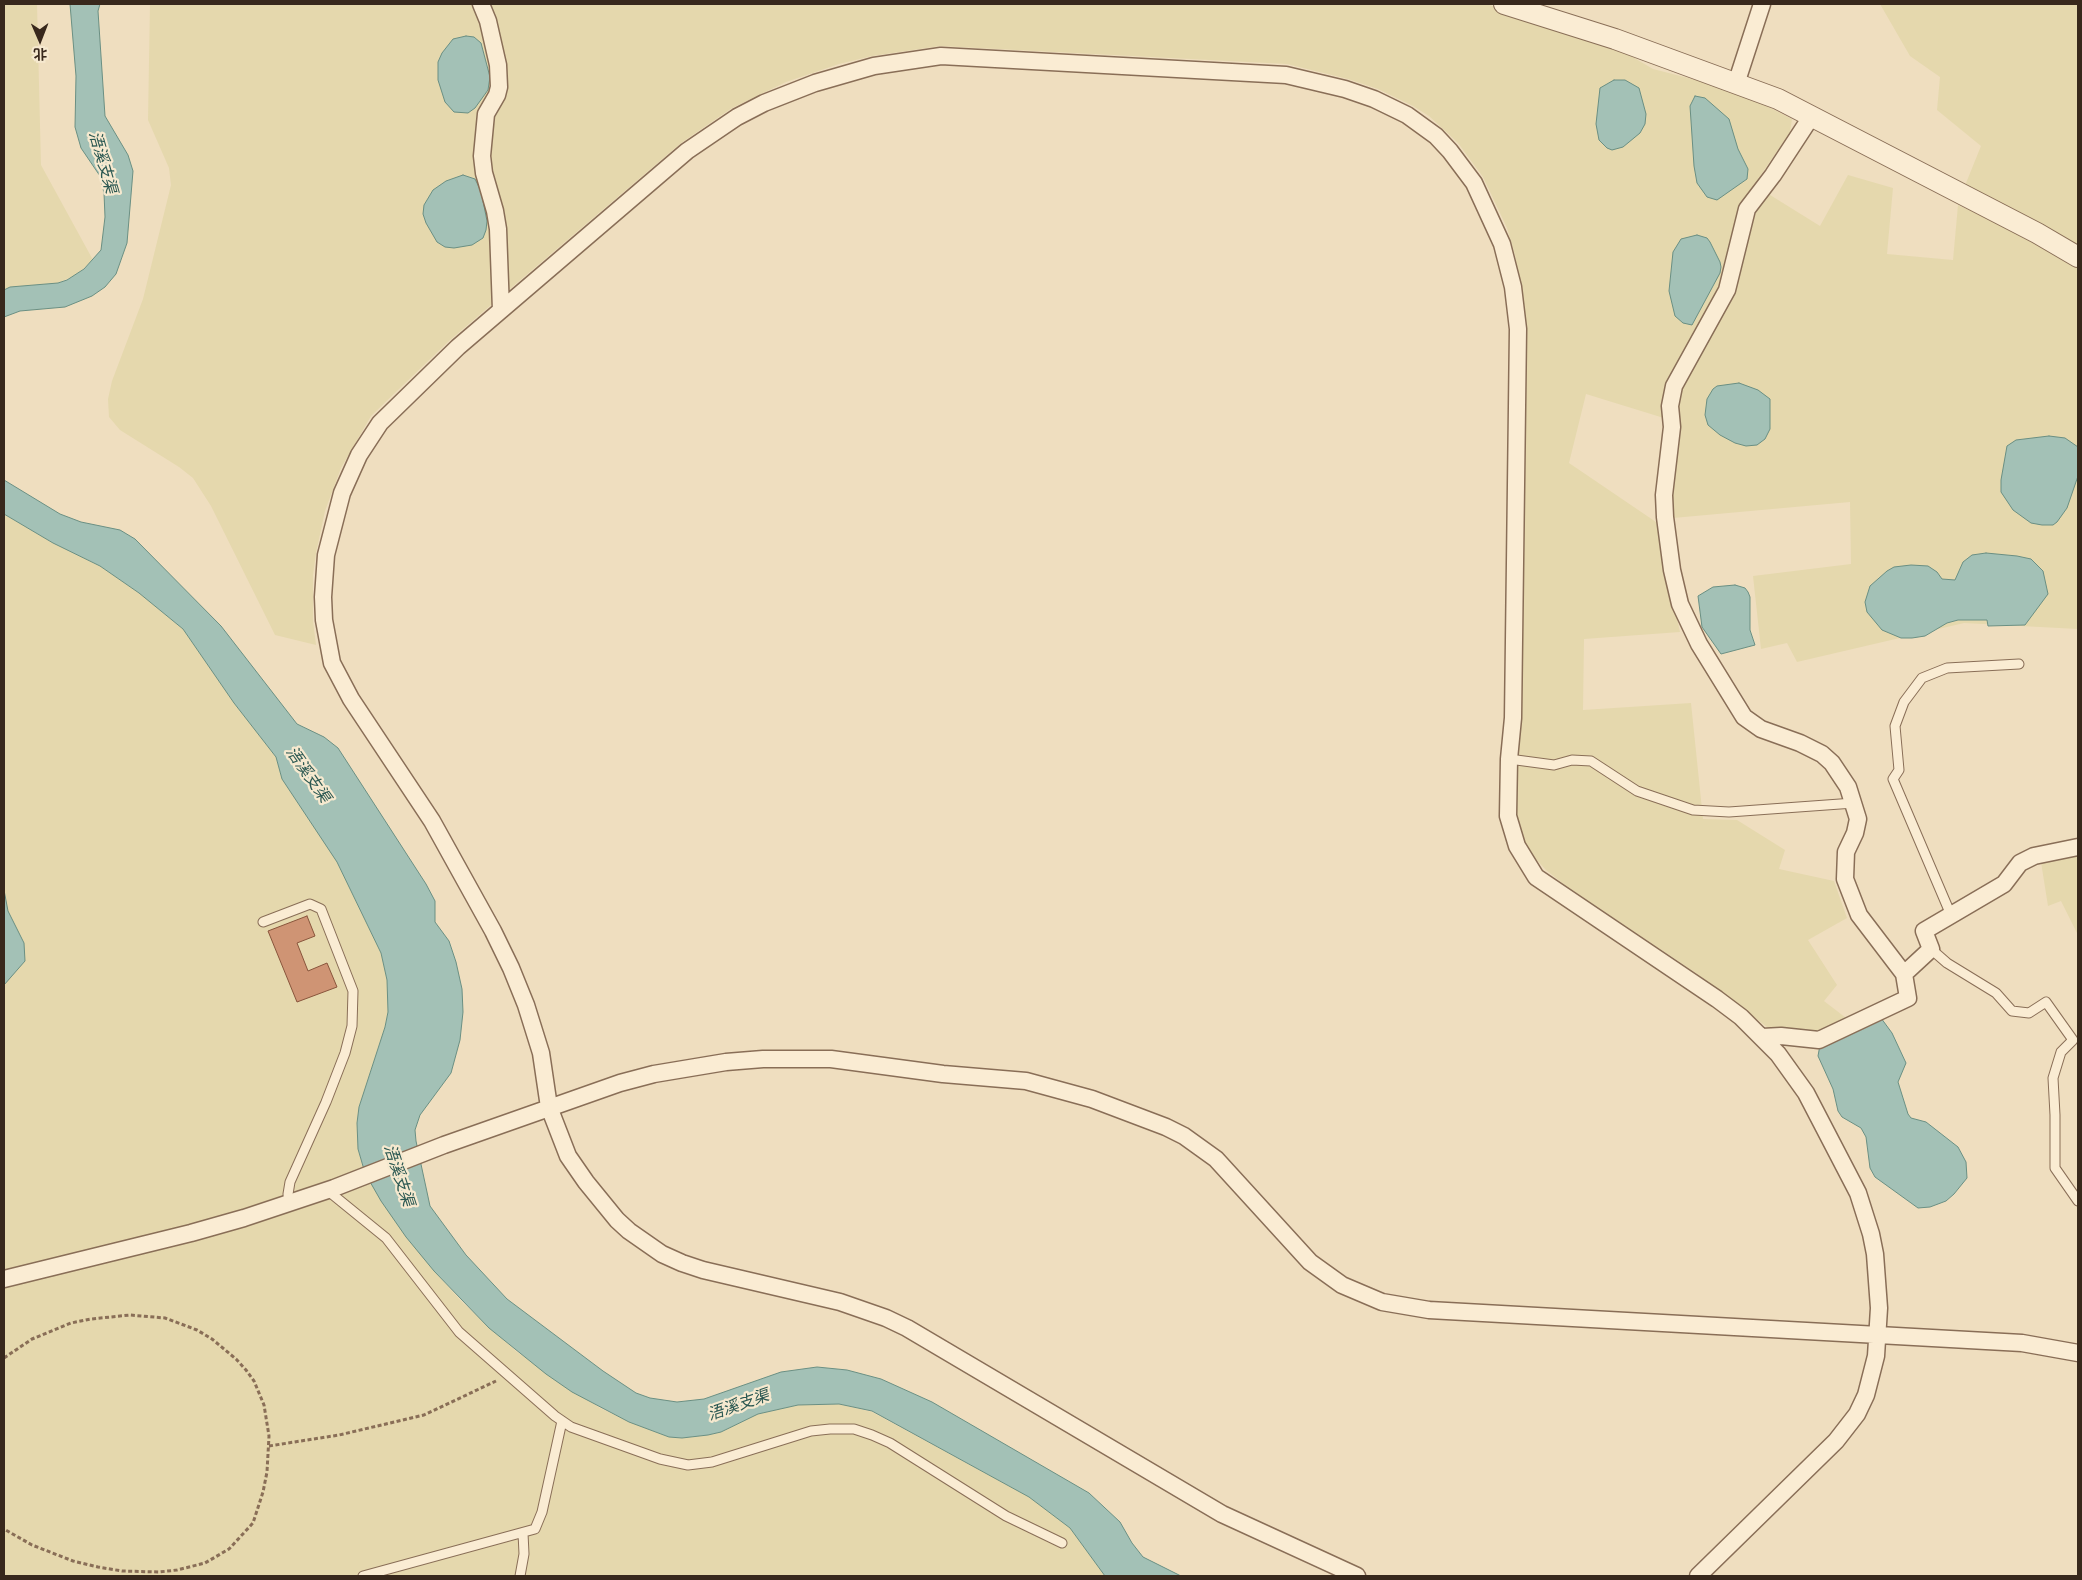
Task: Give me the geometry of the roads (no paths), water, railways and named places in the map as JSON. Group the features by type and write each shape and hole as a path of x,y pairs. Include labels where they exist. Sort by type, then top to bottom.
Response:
{"street":[{"path":"481,4 488,21 496,56 500,87 486,114 482,156 484,174 498,228 501,310"},
{"path":"1504,4 1615,39 1778,99 2037,233 2078,257"},
{"path":"1736,84 1762,4"},
{"path":"1357,1576 1222,1514 915,1333 886,1318 840,1302 682,1264 662,1254 629,1231 617,1220 586,1182 568,1156 549,1107 541,1053 526,1005 493,931 432,821 340,681 329,649 324,620 322,597 326,555 340,500 359,455 380,423 458,348 687,151 737,117 790,92 842,74 874,66 941,56 1286,75 1345,89 1391,106 1407,115 1436,136 1463,166 1474,183 1502,244 1513,287 1518,329 1513,718 1509,759 1508,816 1512,832 1525,862 1536,877 1717,999 1762,1037 1788,1067 1806,1093 1858,1193 1875,1254 1878,1281 1876,1356 1868,1389 1856,1414 1836,1441 1698,1576"},
{"path":"1762,1037 1781,1036 1819,1040 1908,998 1904,974 1859,915 1845,880 1846,852 1855,832 1858,819 1848,787 1832,763 1822,754 1800,743 1761,729 1744,717 1699,644 1680,604 1672,570 1665,516 1664,495 1672,427 1670,406 1674,386 1727,290 1747,209 1773,175 1812,117"},
{"path":"1904,974 1931,949 1924,931 2004,884 2020,863 2034,856 2078,847"},
{"path":"4,1279 191,1233 289,1204 444,1145 620,1083 654,1074 726,1062 763,1059 831,1059 944,1074 1026,1081 1092,1099 1166,1127 1184,1136 1216,1159 1310,1262 1342,1285 1382,1302 1429,1310 2022,1343 2078,1353"}],"lane":[{"path":"1951,915 1893,779 1900,770 1894,726 1904,702 1922,678 1947,668 2019,664"},
{"path":"1509,759 1554,765 1572,760 1591,761 1637,790 1694,810 1729,812 1854,803"},
{"path":"263,922 310,904 320,909 353,991 352,1026 345,1053 326,1102 290,1182 289,1204"},
{"path":"1931,949 1947,963 1996,993 2012,1011 2029,1013 2046,1002 2076,1039 2061,1052 2053,1078 2055,1168 2078,1201"},
{"path":"330,1189 386,1238 459,1332 571,1427 660,1459 688,1465 712,1462 811,1431 830,1428 854,1429 890,1443 1006,1516 1062,1543"},
{"path":"363,1576 535,1530 542,1512 562,1421"},
{"path":"520,1576 524,1554 523,1533"}],"water":[{"name":"浯溪支渠","path":"70,4 100,4 98,11 105,116 128,155 133,171 127,243 116,274 105,287 92,296 65,307 20,311 4,317 4,290 10,287 58,283 67,280 84,269 101,250 105,217 104,193 100,176 81,148 75,127 76,76"},
{"path":"466,36 474,37 481,43 490,77 488,90 475,108 468,113 454,112 445,102 438,80 438,62 442,53 453,39"},
{"path":"1614,80 1625,80 1639,88 1646,114 1645,124 1640,133 1623,147 1612,150 1599,140 1596,124 1600,88"},
{"path":"1695,96 1705,98 1729,119 1738,149 1748,169 1747,179 1717,200 1707,197 1697,183 1690,106"},
{"path":"463,175 475,179 481,191 487,221 486,230 483,238 472,245 454,248 445,247 437,242 426,223 423,214 424,205 433,190 446,181"},
{"path":"1697,235 1707,238 1710,242 1721,267 1720,273 1692,325 1683,323 1675,316 1669,291 1673,252 1681,239"},
{"path":"1739,383 1758,390 1770,399 1770,429 1765,439 1757,445 1746,446 1735,443 1720,435 1708,425 1705,415 1707,399 1713,389 1717,386"},
{"path":"2049,436 2065,438 2078,447 2078,476 2067,508 2057,522 2053,525 2042,525 2031,523 2013,510 2001,492 2001,480 2007,446 2016,440"},
{"name":"浯溪支渠","path":"4,480 60,514 81,522 120,530 135,539 221,626 297,724 324,737 338,748 426,884 435,901 435,922 449,941 456,962 462,989 463,1012 460,1040 451,1073 420,1115 415,1130 416,1141 430,1206 466,1255 507,1299 603,1371 636,1393 650,1398 677,1402 704,1399 781,1372 817,1367 847,1370 881,1379 932,1402 1089,1493 1120,1522 1132,1543 1143,1557 1181,1576 1105,1576 1070,1528 1029,1497 872,1411 839,1404 798,1405 758,1414 721,1432 682,1438 669,1437 629,1422 572,1392 546,1374 489,1328 434,1271 406,1237 381,1201 365,1173 358,1149 357,1123 359,1107 385,1027 388,1012 387,980 381,953 337,862 282,779 276,757 234,703 183,629 139,593 100,566 53,543 4,514"},
{"path":"1986,553 2031,559 2043,571 2048,594 2025,625 1988,626 1987,620 1958,620 1947,623 1925,636 1901,638 1882,630 1867,612 1865,602 1870,586 1894,567 1928,566 1937,572 1942,579 1955,580 1963,562 1972,555"},
{"path":"1735,585 1745,588 1750,597 1750,630 1755,645 1721,654 1702,627 1698,596 1713,587"},
{"path":"4,890 8,911 24,943 25,961 4,985"},
{"path":"1881,1018 1892,1033 1906,1063 1898,1082 1908,1114 1911,1118 1926,1122 1958,1147 1966,1162 1967,1178 1946,1201 1930,1207 1918,1208 1875,1177 1870,1168 1866,1137 1861,1128 1842,1117 1838,1111 1833,1089 1818,1056 1820,1045"}]}
